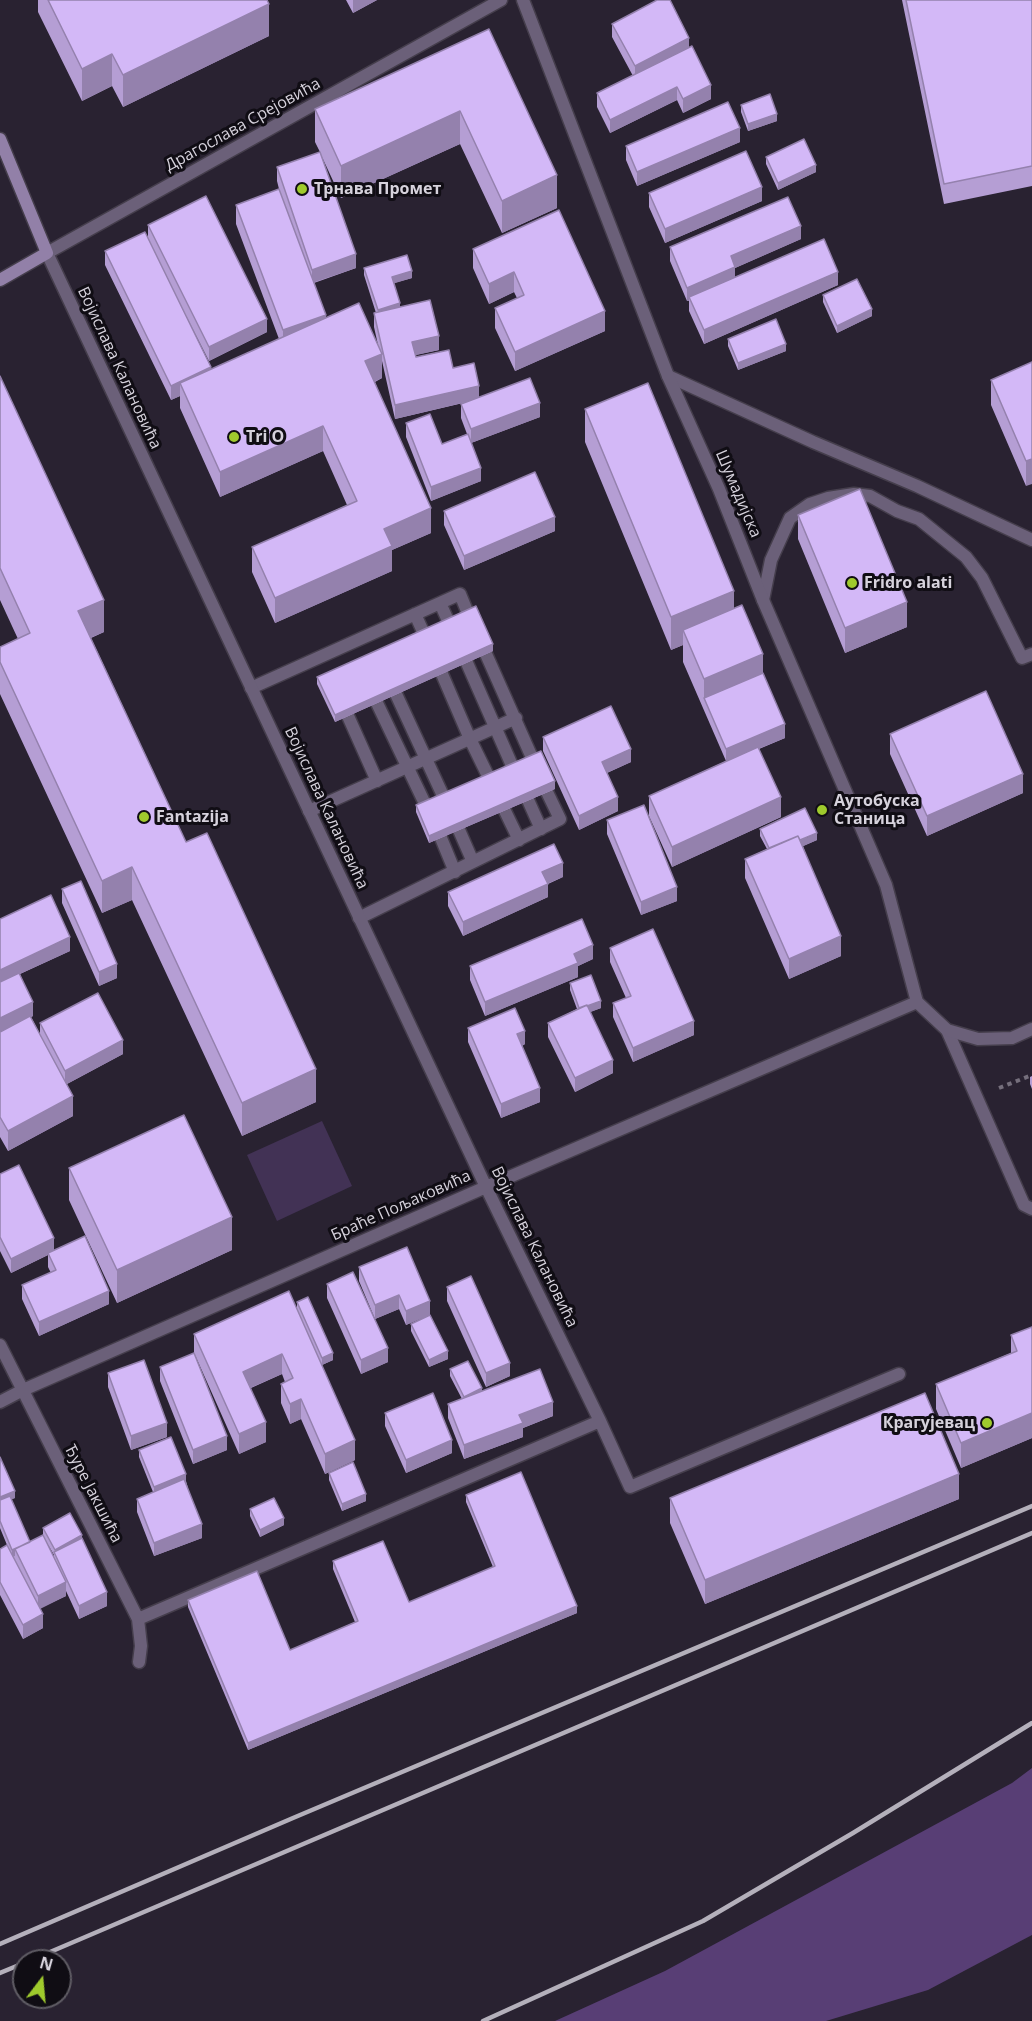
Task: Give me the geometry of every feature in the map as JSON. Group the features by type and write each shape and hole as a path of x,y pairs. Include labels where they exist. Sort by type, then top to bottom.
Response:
{"main road":[{"name":"Војислава Калановића","path":"0,139 47,253"},
{"name":"Драгослава Срејовића","path":"0,280 47,253"}],"street":[{"name":"Драгослава Срејовића","path":"47,253 501,0"},
{"name":"Шумадијска","path":"523,0 669,376 886,885 917,1002"},
{"name":"Војислава Калановића","path":"47,253 359,918 630,1487 899,1374"},
{"path":"669,376 813,442 917,486 1032,540"},
{"path":"763,600 771,560 790,518 810,504 828,498 854,494 870,496 897,511 919,519 966,557 982,578 1027,656"},
{"path":"251,688 323,662 371,641 415,614 460,594 469,616"},
{"path":"440,603 450,625"},
{"path":"415,614 425,636"},
{"path":"486,654 534,762"},
{"path":"467,663 514,770"},
{"path":"442,674 490,780"},
{"path":"396,694 445,800"},
{"path":"377,703 427,808"},
{"path":"348,716 377,781"},
{"path":"309,811 516,718"},
{"path":"359,918 560,819 547,792"},
{"path":"528,800 541,829"},
{"path":"505,811 519,840"},
{"path":"459,830 473,862"},
{"path":"441,838 455,872"},
{"path":"917,1002 947,1030 1024,1204 1032,1209"},
{"name":"Браће Пољаковића","path":"0,1402 486,1186 917,1002"},
{"path":"947,1030 978,1039 1012,1038 1032,1029"},
{"name":"Ђуре Јакшића","path":"0,1345 138,1619 141,1646 139,1662"},
{"path":"138,1619 600,1421"}],"path":[{"path":"976,1098 1032,1074"}],"shaded area":[{"path":"322,1121 352,1186 277,1221 247,1155"},
{"path":"1032,1768 1032,1935 928,1990 826,2021 555,2021 665,1971 1012,1783"}],"building":[{"path":"48,0 267,0 269,4 123,75 112,54 82,69"},
{"path":"657,0 670,0 689,38 635,66 612,24"},
{"path":"906,0 1032,0 1032,166 944,184"},
{"path":"489,29 557,175 502,201 460,111 341,166 315,109"},
{"path":"692,46 711,85 683,99 677,87 610,120 597,93"},
{"path":"770,94 777,114 748,124 741,105"},
{"path":"728,102 740,128 637,172 626,146"},
{"path":"804,139 816,165 778,183 766,157"},
{"path":"746,151 762,187 665,229 649,193"},
{"path":"320,152 356,254 312,270 277,167"},
{"path":"279,189 326,315 283,330 236,205"},
{"path":"206,196 267,319 209,347 148,225"},
{"path":"788,197 801,226 731,256 735,267 687,288 670,247"},
{"path":"559,210 605,311 515,352 495,308 524,295 514,272 489,284 473,249"},
{"path":"145,232 211,367 171,386 105,251"},
{"path":"824,239 838,272 704,330 689,297"},
{"path":"407,255 412,271 392,277 400,303 378,310 364,268"},
{"path":"857,279 872,309 837,326 823,295"},
{"path":"430,300 439,336 412,342 416,357 449,350 453,368 474,363 479,386 395,405 374,313"},
{"path":"359,303 382,354 365,361 431,508 384,529 392,546 275,598 252,547 357,501 323,426 220,472 180,383"},
{"path":"776,319 786,344 738,363 728,339"},
{"path":"1032,362 1032,459 1026,461 991,380"},
{"path":"0,376 104,600 78,611 186,842 207,833 316,1069 242,1103 132,867 102,881 0,662 0,647 30,633 0,568"},
{"path":"530,378 540,403 471,429 461,404"},
{"path":"648,383 734,591 671,617 585,409"},
{"path":"430,414 442,444 468,434 481,468 431,487 406,423"},
{"path":"535,472 555,517 464,556 444,511"},
{"name":"Fridro alati","path":"860,489 907,602 845,628 798,515"},
{"path":"742,605 763,654 704,679 683,630"},
{"path":"476,606 493,644 335,715 317,677"},
{"path":"763,673 785,724 726,749 704,698"},
{"path":"986,691 1023,774 927,816 890,734"},
{"path":"611,706 631,749 602,762 618,797 579,816 543,737"},
{"path":"758,747 781,797 672,847 649,796"},
{"path":"541,751 555,781 429,836 416,805"},
{"path":"644,805 677,887 641,902 607,820"},
{"path":"805,808 817,833 800,840 798,836 769,848 760,829"},
{"path":"798,836 841,936 789,959 745,859"},
{"path":"554,844 563,863 542,872 548,884 463,922 448,892"},
{"path":"81,881 117,964 99,972 62,889"},
{"path":"51,895 70,937 0,970 0,919"},
{"path":"582,919 593,945 574,954 578,963 485,1002 470,966"},
{"path":"653,929 694,1021 633,1048 613,1003 631,996 610,948"},
{"path":"19,973 33,1002 0,1018 0,982"},
{"path":"591,975 601,1001 579,1008 570,983"},
{"path":"98,993 123,1040 65,1071 40,1023"},
{"path":"587,1005 613,1060 575,1078 548,1023"},
{"path":"515,1008 525,1031 517,1034 540,1088 501,1104 468,1028"},
{"path":"30,1016 73,1096 8,1131 0,1117 0,1032"},
{"path":"184,1115 232,1217 117,1270 69,1168"},
{"path":"19,1165 54,1238 11,1259 0,1237 0,1174"},
{"path":"85,1236 109,1291 39,1322 22,1285 56,1270 48,1253"},
{"path":"407,1247 430,1301 406,1311 399,1295 375,1305 359,1267"},
{"path":"353,1272 388,1348 361,1360 327,1284"},
{"path":"471,1276 510,1363 486,1373 447,1287"},
{"path":"289,1291 355,1440 325,1454 301,1399 290,1404 281,1384 293,1378 282,1354 243,1372 266,1422 239,1434 194,1334"},
{"path":"308,1297 333,1353 322,1358 297,1302"},
{"path":"430,1315 448,1351 429,1360 411,1324"},
{"name":"Крагујевац","path":"1032,1327 1032,1413 961,1443 936,1384 1017,1351 1011,1335"},
{"path":"194,1353 227,1436 193,1450 160,1367"},
{"path":"144,1360 167,1423 131,1436 108,1373"},
{"path":"468,1361 482,1388 464,1397 450,1369"},
{"path":"540,1369 553,1402 519,1415 523,1423 464,1445 448,1404"},
{"path":"433,1393 452,1440 406,1460 385,1413"},
{"path":"925,1393 959,1474 705,1580 670,1498"},
{"path":"171,1437 186,1474 154,1487 139,1450"},
{"path":"0,1457 15,1491 0,1497"},
{"path":"353,1462 366,1494 342,1504 329,1473"},
{"path":"521,1472 577,1606 248,1743 188,1600 257,1571 290,1650 358,1621 333,1561 383,1541 409,1602 495,1566 466,1495"},
{"path":"184,1479 202,1524 154,1543 137,1499"},
{"path":"10,1496 30,1542 12,1550 0,1521 0,1500"},
{"path":"274,1498 284,1518 260,1530 250,1509"},
{"path":"70,1513 82,1535 55,1550 43,1528"},
{"path":"43,1535 66,1582 38,1596 15,1549"},
{"path":"82,1538 107,1592 79,1606 54,1552"},
{"path":"7,1545 43,1614 23,1625 0,1582 0,1549"}],"railway":[{"path":"0,1944 1032,1506"},
{"path":"57,1949 1032,1533"},
{"path":"483,2021 703,1921 853,1833 1032,1723"},
{"path":"0,1973 12,1968"}],"place":[{"name":"Трнава Промет","path":"302,189"},
{"name":"Tri O","path":"234,437"},
{"name":"Fridro alati","path":"852,583"},
{"name":"Аутобуска Станица","path":"822,810"},
{"name":"Fantazija","path":"144,817"},
{"name":"Крагујевац","path":"987,1423"}]}
